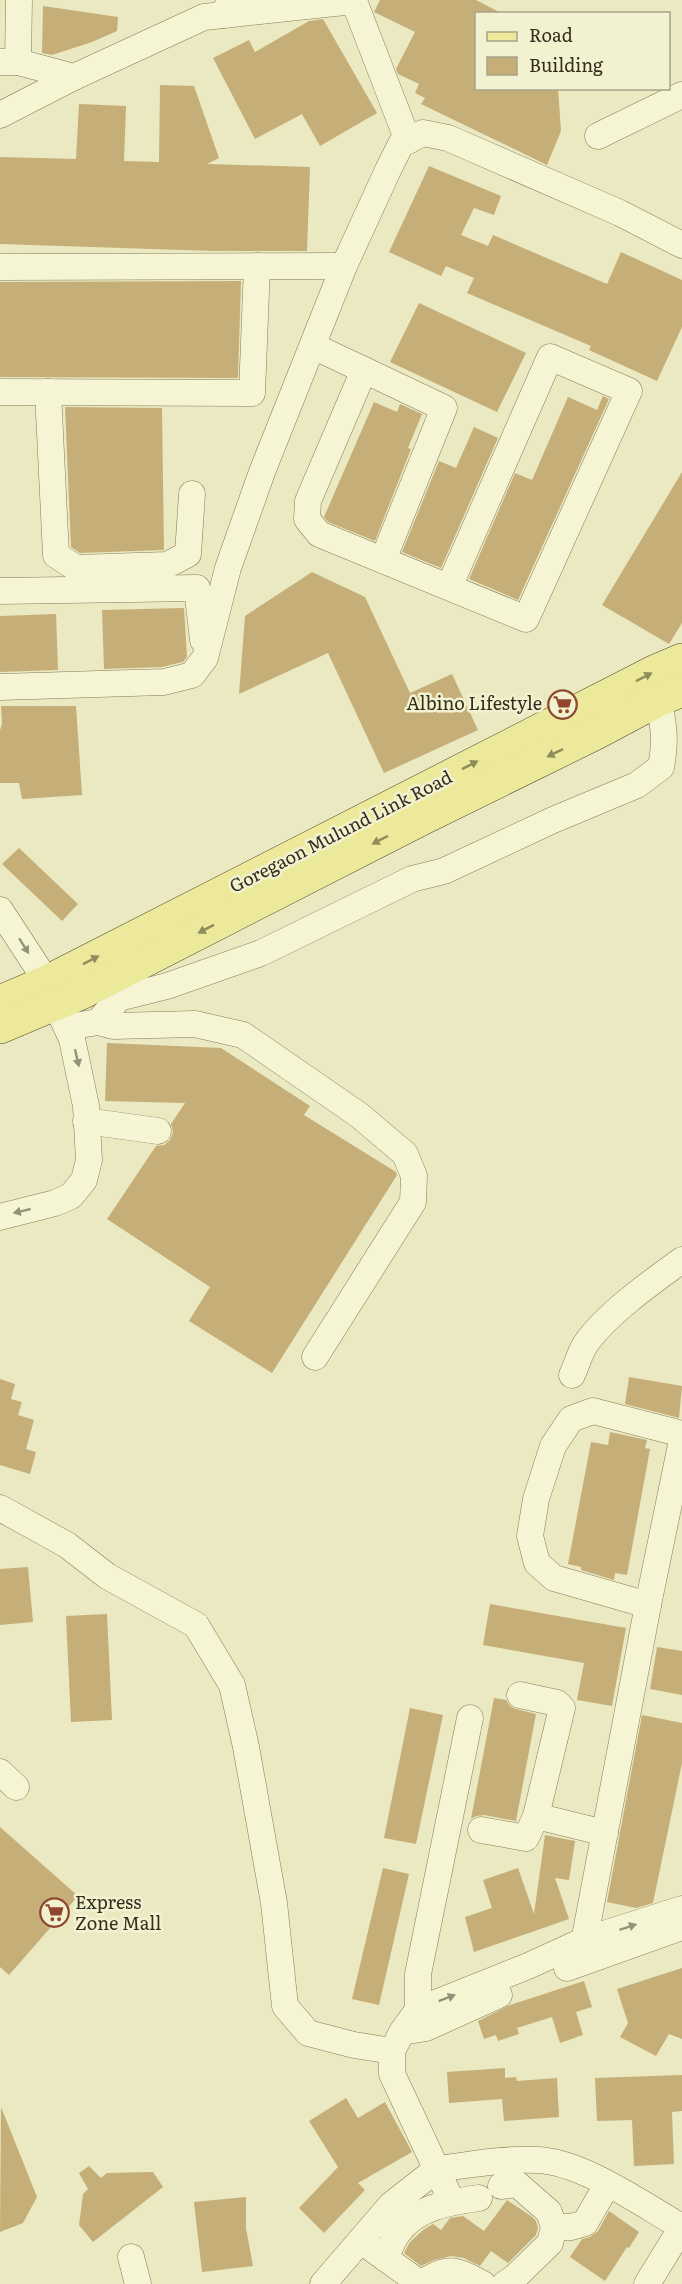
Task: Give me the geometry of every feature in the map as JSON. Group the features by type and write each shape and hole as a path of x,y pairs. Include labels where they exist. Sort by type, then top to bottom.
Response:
{"main road":[{"name":"Goregaon Mulund Link Road","path":"0,1027 57,1004 423,818 590,720 654,672 682,660"},
{"name":"Goregaon Mulund Link Road","path":"590,720 670,695"},
{"name":"Goregaon Mulund Link Road","path":"0,1002 57,1004"}],"street":[{"path":"19,0 9,62 74,77"},
{"path":"0,115 74,77 227,7 354,1 408,141"},
{"path":"598,136 682,95"},
{"path":"0,687 177,681 192,675 205,658 228,568 262,472 344,266 401,144 423,133 448,138 620,213 682,245"},
{"path":"0,392 252,393 257,266"},
{"path":"0,267 344,266"},
{"path":"313,346 444,408 383,560"},
{"path":"364,370 308,501 307,519 319,534 526,619 629,391 550,357 449,587"},
{"path":"48,392 56,555 76,568 168,565 188,554 192,494"},
{"path":"0,591 197,588 205,658"},
{"path":"98,1022 119,998 167,986 261,953 412,879 444,871 553,820 637,785 662,767 665,744 664,724 670,695"},
{"path":"0,910 57,1004 78,1062 89,1160 84,1180 71,1196 55,1203 0,1217"},
{"path":"57,1004 113,1026 195,1024 243,1035 359,1115 405,1154 414,1176 413,1202 315,1357"},
{"path":"86,1121 158,1131"},
{"path":"572,1376 586,1342 628,1302 682,1260"},
{"path":"648,1605 554,1578 537,1563 531,1536 536,1498 553,1446 571,1419 593,1411 682,1434"},
{"path":"582,1952 682,1440"},
{"path":"0,1508 67,1545 107,1576 196,1626 232,1685 246,1747 274,1903 285,2006 308,2033 354,2045 410,2030 516,1988 582,1952 682,1909"},
{"path":"481,1830 526,1838 536,1816 562,1708 557,1703 520,1695"},
{"path":"452,2202 392,2074 410,2030 418,1974 471,1718"},
{"path":"536,1816 605,1833"},
{"path":"582,1952 682,1927"},
{"path":"323,2284 391,2205 437,2169 501,2161 540,2160 584,2172 682,2227 647,2284"},
{"path":"385,2258 399,2231 425,2210 518,2184 549,2212 555,2227 550,2243 505,2284"},
{"path":"555,2227 571,2227 585,2223 607,2185"},
{"path":"361,2241 421,2284 436,2274 457,2271 483,2284"},
{"path":"131,2257 138,2284"}],"building":[{"path":"380,0 476,0 499,12 475,12 475,90 558,90 561,131 547,165 421,104 425,98 415,93 419,84 398,74 396,69 415,32 374,12"},
{"path":"43,6 118,17 117,31 52,55 42,53"},
{"path":"323,19 377,113 320,146 302,114 255,139 213,58 249,40 255,52 309,21"},
{"path":"160,85 194,86 219,158 207,164 310,167 307,251 213,251 0,244 0,157 76,159 79,104 126,106 124,161 159,162"},
{"path":"429,166 501,196 494,215 474,208 461,235 488,246 493,235 607,284 621,252 682,280 682,327 657,381 589,350 591,346 467,293 474,278 446,266 441,276 389,252"},
{"path":"241,281 238,378 0,377 0,282"},
{"path":"419,303 526,353 497,412 390,362"},
{"path":"603,396 609,399 518,600 469,579 515,473 532,480 568,397 597,410"},
{"path":"374,402 397,412 400,404 422,414 408,448 411,449 375,541 328,522 324,517"},
{"path":"65,407 162,408 164,550 80,553 71,547"},
{"path":"474,427 498,438 441,568 402,552 439,461 456,468"},
{"path":"682,472 682,623 669,644 602,605"},
{"path":"312,572 365,597 410,693 452,674 478,730 384,773 328,653 239,694 245,616"},
{"path":"184,608 187,657 183,662 162,667 104,669 102,610"},
{"path":"56,614 58,670 0,672 0,616"},
{"path":"1,706 76,706 82,795 22,799 19,783 0,783"},
{"path":"19,848 78,904 62,921 2,864"},
{"path":"107,1043 221,1048 310,1106 304,1115 396,1172 397,1175 272,1373 189,1321 210,1287 107,1219 156,1146 164,1145 170,1140 173,1132 171,1124 185,1103 105,1101"},
{"path":"629,1377 682,1386 679,1418 625,1404"},
{"path":"0,1379 15,1384 11,1399 22,1402 18,1415 34,1420 26,1449 36,1452 30,1474 0,1465"},
{"path":"610,1432 647,1440 645,1448 650,1449 627,1575 615,1573 614,1580 568,1564 591,1442 608,1445"},
{"path":"28,1567 33,1622 0,1625 0,1569"},
{"path":"490,1604 626,1628 612,1706 577,1700 584,1663 483,1645"},
{"path":"107,1614 112,1720 71,1722 66,1616"},
{"path":"657,1647 682,1651 682,1695 650,1689"},
{"path":"494,1698 506,1700 516,1709 536,1714 516,1821 484,1815 471,1819"},
{"path":"410,1708 443,1715 416,1844 384,1838"},
{"path":"642,1715 682,1723 682,1763 653,1903 636,1908 607,1902"},
{"path":"0,1827 78,1896 9,1975 0,1967"},
{"path":"545,1835 575,1841 569,1880 555,1878 569,1919 474,1952 465,1917 492,1908 483,1880 518,1868 534,1914"},
{"path":"383,1868 409,1874 379,2005 352,1999"},
{"path":"682,1968 682,2039 669,2034 656,2056 620,2037 628,2023 617,1989"},
{"path":"584,1981 592,2007 576,2012 583,2035 560,2043 552,2017 517,2028 519,2034 498,2041 496,2035 484,2039 478,2021 510,2005"},
{"path":"505,2068 505,2078 516,2077 517,2081 557,2078 559,2117 504,2121 502,2099 449,2103 447,2072"},
{"path":"682,2075 682,2111 672,2112 674,2164 634,2166 632,2120 597,2121 595,2078"},
{"path":"346,2098 358,2118 385,2102 412,2152 358,2183 365,2190 324,2233 299,2208 338,2167 309,2121"},
{"path":"1,2107 37,2197 23,2223 0,2232"},
{"path":"89,2166 101,2178 107,2173 153,2172 163,2187 93,2242 79,2225 83,2194 88,2189 79,2173"},
{"path":"246,2197 246,2228 253,2266 202,2272 194,2202"},
{"path":"507,2200 531,2216 538,2228 536,2235 508,2263 491,2251 480,2266 464,2258 451,2256 421,2266 404,2253 410,2242 423,2230 433,2224 441,2230 450,2218 463,2216 484,2231"},
{"path":"609,2211 639,2232 605,2281 570,2257 582,2239 598,2231"}],"place":[{"name":"Albino Lifestyle","path":"563,704"},
{"name":"Express Zone Mall","path":"54,1913"}]}
